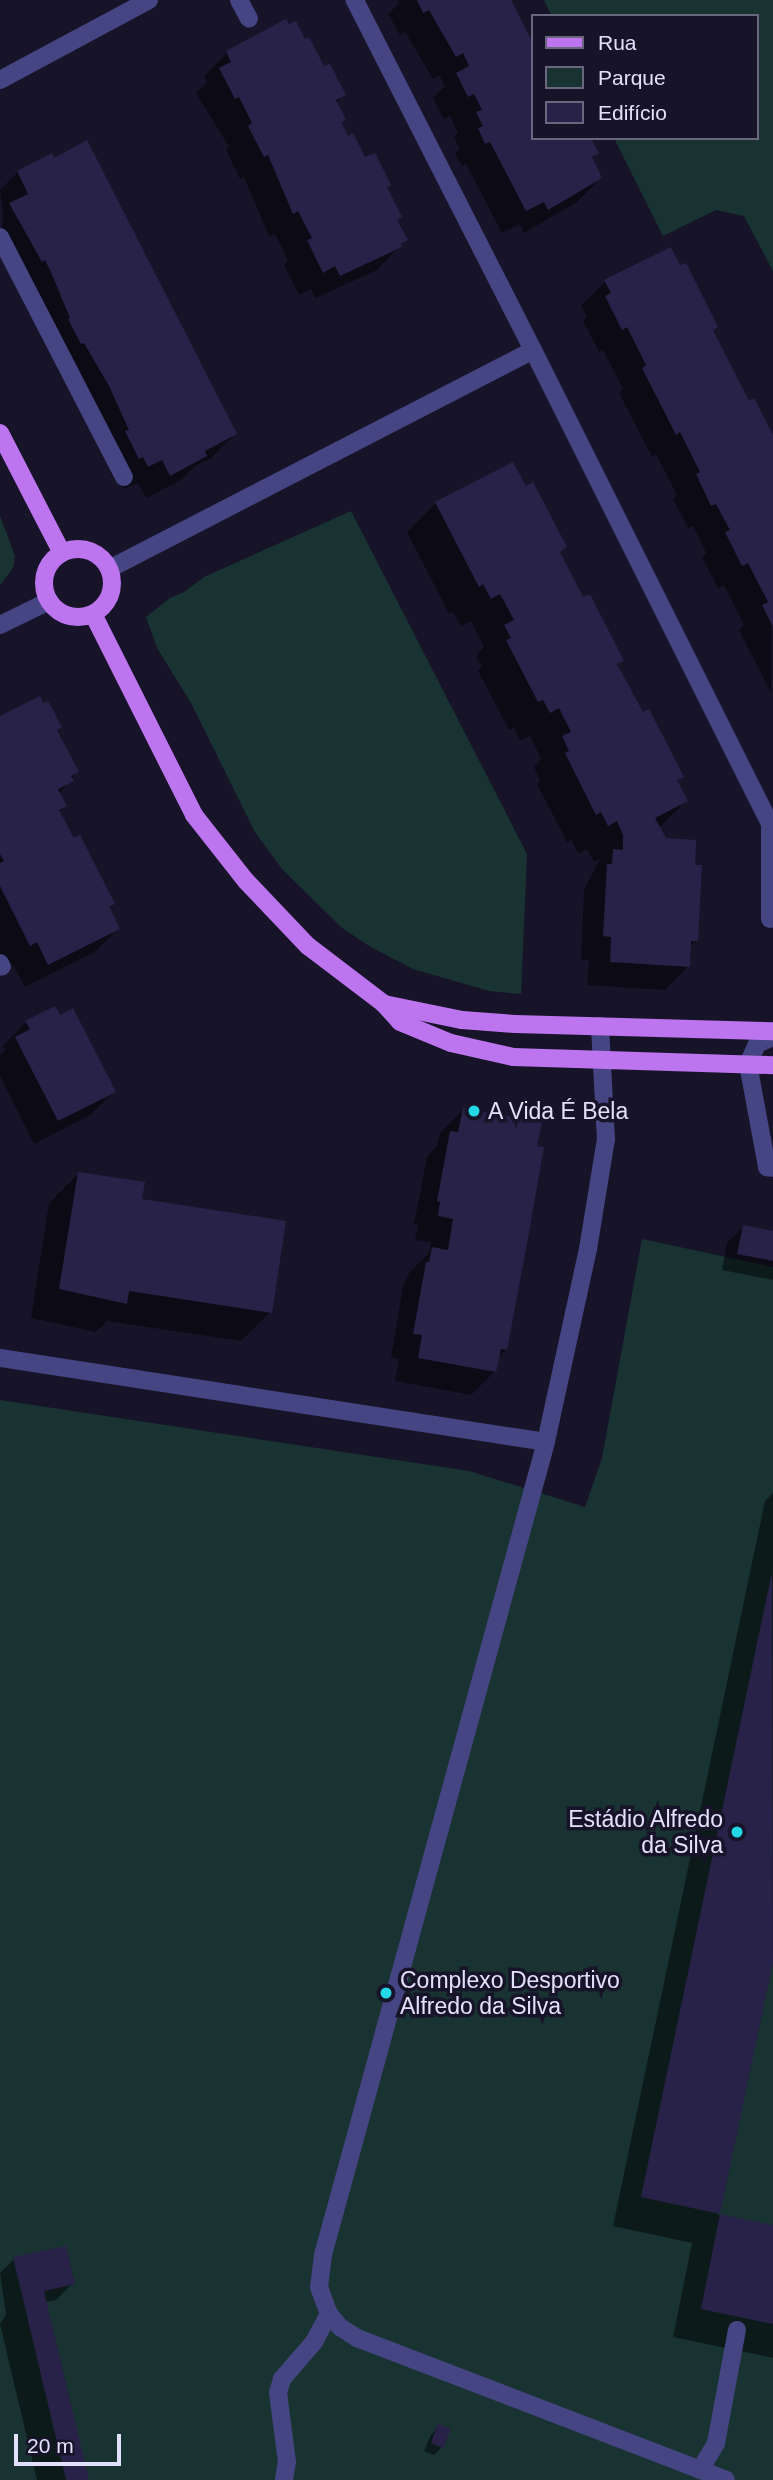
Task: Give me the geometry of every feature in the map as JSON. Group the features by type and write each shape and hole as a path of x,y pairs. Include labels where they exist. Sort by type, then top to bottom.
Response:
{"main road":[{"path":"0,433 62,553"},
{"path":"83,550 94,553 109,569 110,595 104,606 93,614 68,616 57,611 45,593 45,574 62,553 83,550"},
{"path":"93,614 194,815 246,881 308,946 384,1004 400,1022 451,1043 513,1057 773,1065"},
{"path":"384,1004 462,1020 773,1031"}],"street":[{"path":"0,80 149,0"},
{"path":"239,0 248,19"},
{"path":"355,0 770,824 770,919"},
{"path":"0,237 124,477"},
{"path":"109,569 533,350"},
{"path":"0,625 49,601"},
{"path":"600,1026 606,1139 588,1249 546,1443 323,2255 319,2287 329,2314 346,2332 367,2342 726,2480"},
{"path":"773,1037 757,1044 748,1064 767,1167 773,1168"},
{"path":"0,1358 546,1443"},
{"path":"284,2480 287,2462 278,2393 282,2379 314,2342 329,2314"},
{"path":"700,2470 716,2443 737,2330"}],"green space":[{"path":"544,0 773,0 773,271 744,216 716,210 663,236 615,140 759,140 759,14 551,14"},
{"path":"351,511 527,854 521,994 489,991 413,969 369,946 341,927 282,869 255,832 191,703 157,648 146,617 204,577"},
{"path":"0,516 15,556 13,568 0,585"},
{"name":"Complexo Desportivo Alfredo da Silva","path":"642,1239 773,1267 773,2480 0,2480 0,1400 469,1471 585,1507 602,1458"}],"building":[{"path":"417,0 511,0 532,42 532,140 592,140 599,153 592,157 602,178 548,210 544,202 526,211 490,142 485,144 478,128 483,126 476,112 482,110 474,94 468,97 456,73 469,66 463,53 456,57 429,10 423,13"},
{"path":"286,19 289,24 296,21 305,39 309,37 324,66 330,64 346,95 336,100 346,120 341,122 348,136 353,133 365,157 375,153 391,185 387,187 402,217 397,220 408,240 401,244 402,247 340,276 335,266 323,273 307,240 312,238 298,211 293,214 268,155 264,157 248,126 252,123 239,97 235,99 219,68 231,62 226,51"},
{"path":"87,140 237,434 205,451 207,456 170,476 162,460 148,467 143,457 139,459 125,431 129,430 109,386 84,343 81,344 68,319 70,318 45,260 42,262 9,203 28,194 17,171 52,153 54,158"},
{"path":"671,247 680,265 686,263 718,327 713,330 749,401 754,398 773,435 773,627 762,605 768,602 748,563 742,566 725,532 730,530 716,504 711,506 696,474 700,472 680,432 676,435 642,368 646,365 627,327 622,330 605,296 611,293 604,280"},
{"path":"513,462 526,486 533,482 567,547 560,552 583,597 590,594 624,661 617,664 643,712 649,709 684,777 677,780 688,801 655,818 666,838 696,840 695,865 702,865 698,941 691,941 690,967 610,962 611,937 603,936 607,864 612,864 613,849 623,850 623,835 617,821 608,826 601,812 596,815 565,753 569,751 562,736 571,732 559,708 550,713 543,700 538,702 506,640 511,638 504,625 514,620 500,594 491,599 483,584 479,587 435,502"},
{"path":"40,696 43,703 48,701 62,727 57,730 79,772 71,776 74,781 58,789 67,806 59,810 74,838 80,835 115,904 109,906 120,929 48,965 37,942 30,946 0,886 0,863 4,861 0,854 0,716"},
{"path":"55,1006 60,1015 73,1008 116,1092 58,1121 15,1037 30,1029 25,1021"},
{"path":"463,1108 542,1122 537,1146 544,1147 526,1249 507,1350 501,1349 496,1372 418,1358 422,1335 413,1334 426,1262 429,1262 432,1247 448,1250 453,1219 438,1216 440,1202 437,1201 450,1131 458,1132"},
{"path":"78,1172 145,1182 142,1199 286,1221 272,1313 129,1291 127,1304 59,1289"},
{"path":"743,1225 773,1231 773,1261 737,1254"},
{"path":"772,1572 773,1962 720,2214 641,2197"},
{"path":"720,2214 773,2225 773,2324 701,2309"},
{"path":"66,2246 75,2284 44,2291 89,2480 66,2480 13,2257"},
{"path":"438,2424 451,2429 443,2448 431,2443"}],"place":[{"name":"A Vida É Bela","path":"474,1111"},
{"name":"Estádio Alfredo da Silva","path":"737,1832"},
{"name":"Complexo Desportivo Alfredo da Silva","path":"386,1993"}]}
